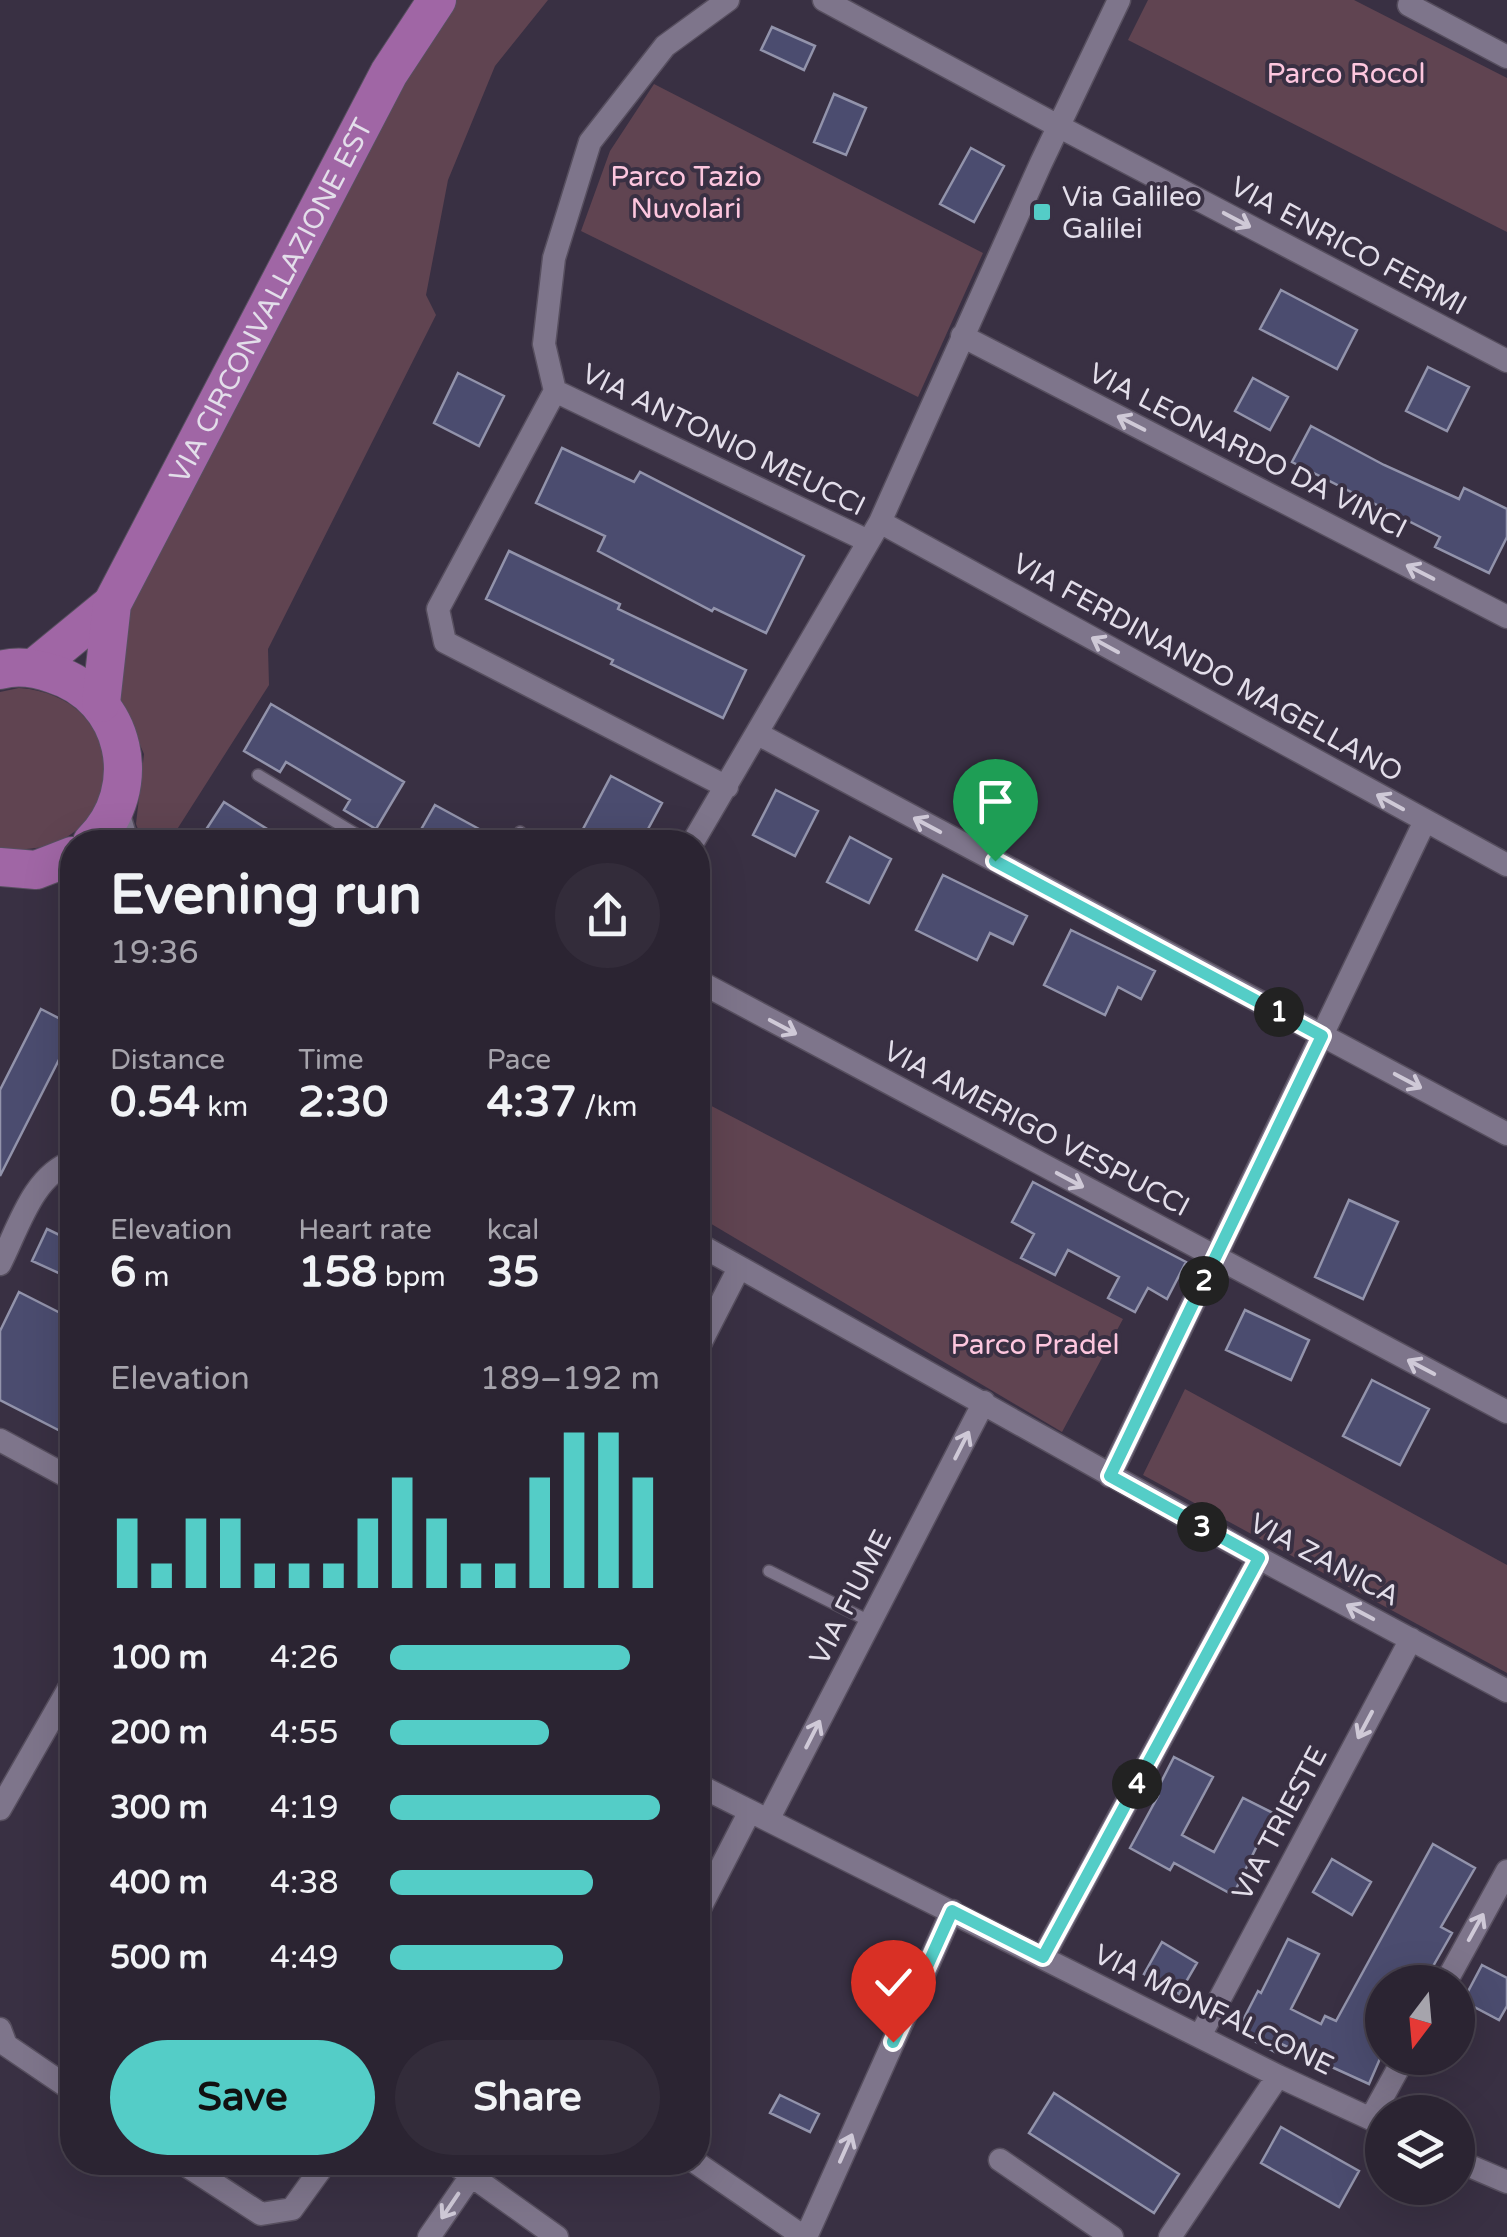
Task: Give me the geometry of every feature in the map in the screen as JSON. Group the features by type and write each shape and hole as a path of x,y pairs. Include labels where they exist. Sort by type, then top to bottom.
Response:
{"main road":[{"name":"VIA CIRCONVALLAZIONE EST","path":"100,703 112,604 389,73 437,0"},
{"name":"VIA CIRCONVALLAZIONE EST","path":"17,669 112,604"},
{"path":"17,669 70,679 100,703 116,726 124,753 122,825"},
{"path":"3,871 36,870 60,861"}],"street":[{"path":"727,787 445,642 438,609 555,392 544,344 554,258 590,142 665,46 728,0"},
{"name":"VIA ENRICO FERMI","path":"824,0 1507,361"},
{"path":"700,830 874,532 1119,0"},
{"path":"1409,5 1507,58"},
{"name":"VIA LEONARDO DA VINCI","path":"962,336 1507,616"},
{"name":"VIA ANTONIO MEUCCI","path":"555,392 874,532"},
{"name":"VIA FERDINANDO MAGELLANO","path":"874,532 1507,864"},
{"path":"758,734 1507,1134"},
{"path":"1110,1476 1426,821"},
{"name":"VIA AMERIGO VESPUCCI","path":"710,986 1507,1412"},
{"path":"0,1264 44,1180 60,1166"},
{"name":"VIA ZANICA","path":"710,1251 1110,1476 1507,1692"},
{"path":"710,1325 739,1268"},
{"name":"VIA FIUME","path":"710,1893 871,1622 984,1402"},
{"path":"0,1440 60,1472"},
{"path":"1043,1957 1259,1558"},
{"name":"VIA TRIESTE","path":"1200,2036 1411,1638"},
{"path":"0,1809 60,1704"},
{"name":"VIA MONFALCONE","path":"710,1792 1278,2076 1365,2116"},
{"path":"1455,1965 1507,1871"},
{"path":"710,2172 805,2237 952,1911"},
{"path":"0,2029 6,2045 60,2082"},
{"path":"1170,2237 1278,2076"},
{"path":"1000,2160 1112,2237"},
{"path":"1475,2168 1507,2182"},
{"path":"201,2175 261,2214 292,2209 317,2175"},
{"path":"429,2237 458,2175"},
{"path":"469,2175 557,2237"}],"lane":[{"path":"258,775 349,830"},
{"path":"768,1571 871,1622"}],"green space":[{"path":"455,0 548,0 495,66 448,180 426,295 436,315 268,649 269,685 177,830 138,830 144,754 119,697 124,606 421,50"},
{"name":"Parco Rocol","path":"1148,0 1354,0 1507,78 1507,232 1128,40"},
{"name":"Parco Tazio Nuvolari","path":"654,84 983,253 918,397 581,231 610,151"},
{"path":"19,688 60,698 87,720 101,748 103,780 94,809 76,830 60,830 60,839 41,847 0,847 0,692"},
{"name":"Parco Pradel","path":"710,1105 1123,1319 1062,1432 710,1223"},
{"path":"1185,1389 1507,1565 1507,1673 1143,1475"}],"building":[{"path":"772,27 815,46 804,70 761,50"},
{"path":"834,94 866,108 846,155 814,142"},
{"path":"971,148 1004,166 974,222 940,204"},
{"path":"1281,290 1357,330 1337,369 1260,329"},
{"path":"1428,367 1469,387 1447,431 1406,411"},
{"path":"458,373 504,396 479,446 434,423"},
{"path":"1253,378 1288,397 1270,430 1235,411"},
{"path":"1311,426 1459,499 1464,488 1507,509 1507,537 1489,573 1435,547 1440,537 1292,462"},
{"path":"562,448 634,482 640,472 804,556 766,633 714,608 712,611 598,551 605,536 536,503"},
{"path":"509,551 746,670 723,718 486,599"},
{"path":"271,704 404,782 376,829 344,810 350,800 286,762 280,772 244,751"},
{"path":"611,776 662,803 647,830 583,830"},
{"path":"776,790 818,811 795,856 753,835"},
{"path":"224,802 269,830 206,830"},
{"path":"435,805 481,830 421,830"},
{"path":"850,837 891,859 869,903 827,882"},
{"path":"943,875 1027,916 1013,944 990,933 977,960 916,930"},
{"path":"1071,930 1155,971 1141,999 1118,987 1105,1015 1044,985"},
{"path":"41,1009 60,1019 60,1058 0,1176 0,1090"},
{"path":"1033,1182 1186,1262 1167,1299 1148,1288 1135,1312 1108,1298 1119,1277 1068,1250 1055,1275 1021,1258 1034,1234 1012,1222"},
{"path":"1349,1200 1398,1222 1363,1299 1315,1277"},
{"path":"47,1229 60,1235 60,1274 32,1261"},
{"path":"19,1292 60,1313 60,1431 0,1400 0,1331"},
{"path":"1245,1310 1309,1340 1291,1380 1226,1350"},
{"path":"1372,1380 1429,1409 1400,1465 1343,1436"},
{"path":"1174,1757 1213,1777 1182,1835 1214,1852 1243,1798 1273,1813 1233,1895 1174,1863 1170,1870 1130,1848"},
{"path":"1433,1844 1475,1868 1441,1927 1452,1933 1434,1965 1367,1965"},
{"path":"1332,1859 1371,1882 1352,1915 1313,1892"},
{"path":"1288,1939 1319,1954 1291,2009 1321,2024 1325,2016 1336,2021 1365,1968 1365,2075 1373,2075 1369,2084 1279,2043 1275,2052 1237,2032"},
{"path":"1162,1942 1197,1963 1179,1994 1144,1974"},
{"path":"1482,1965 1507,1978 1507,2006 1499,2020 1475,2007 1475,1978"},
{"path":"1054,2093 1179,2174 1154,2213 1029,2133"},
{"path":"780,2095 819,2114 810,2132 770,2113"},
{"path":"1281,2127 1359,2171 1339,2207 1261,2163"}],"place":[{"name":"Via Galileo Galilei","path":"1042,212"}],"route":[{"path":"893,2042 952,1911 1043,1957 1259,1558 1110,1476 1322,1036 995,861"}]}
